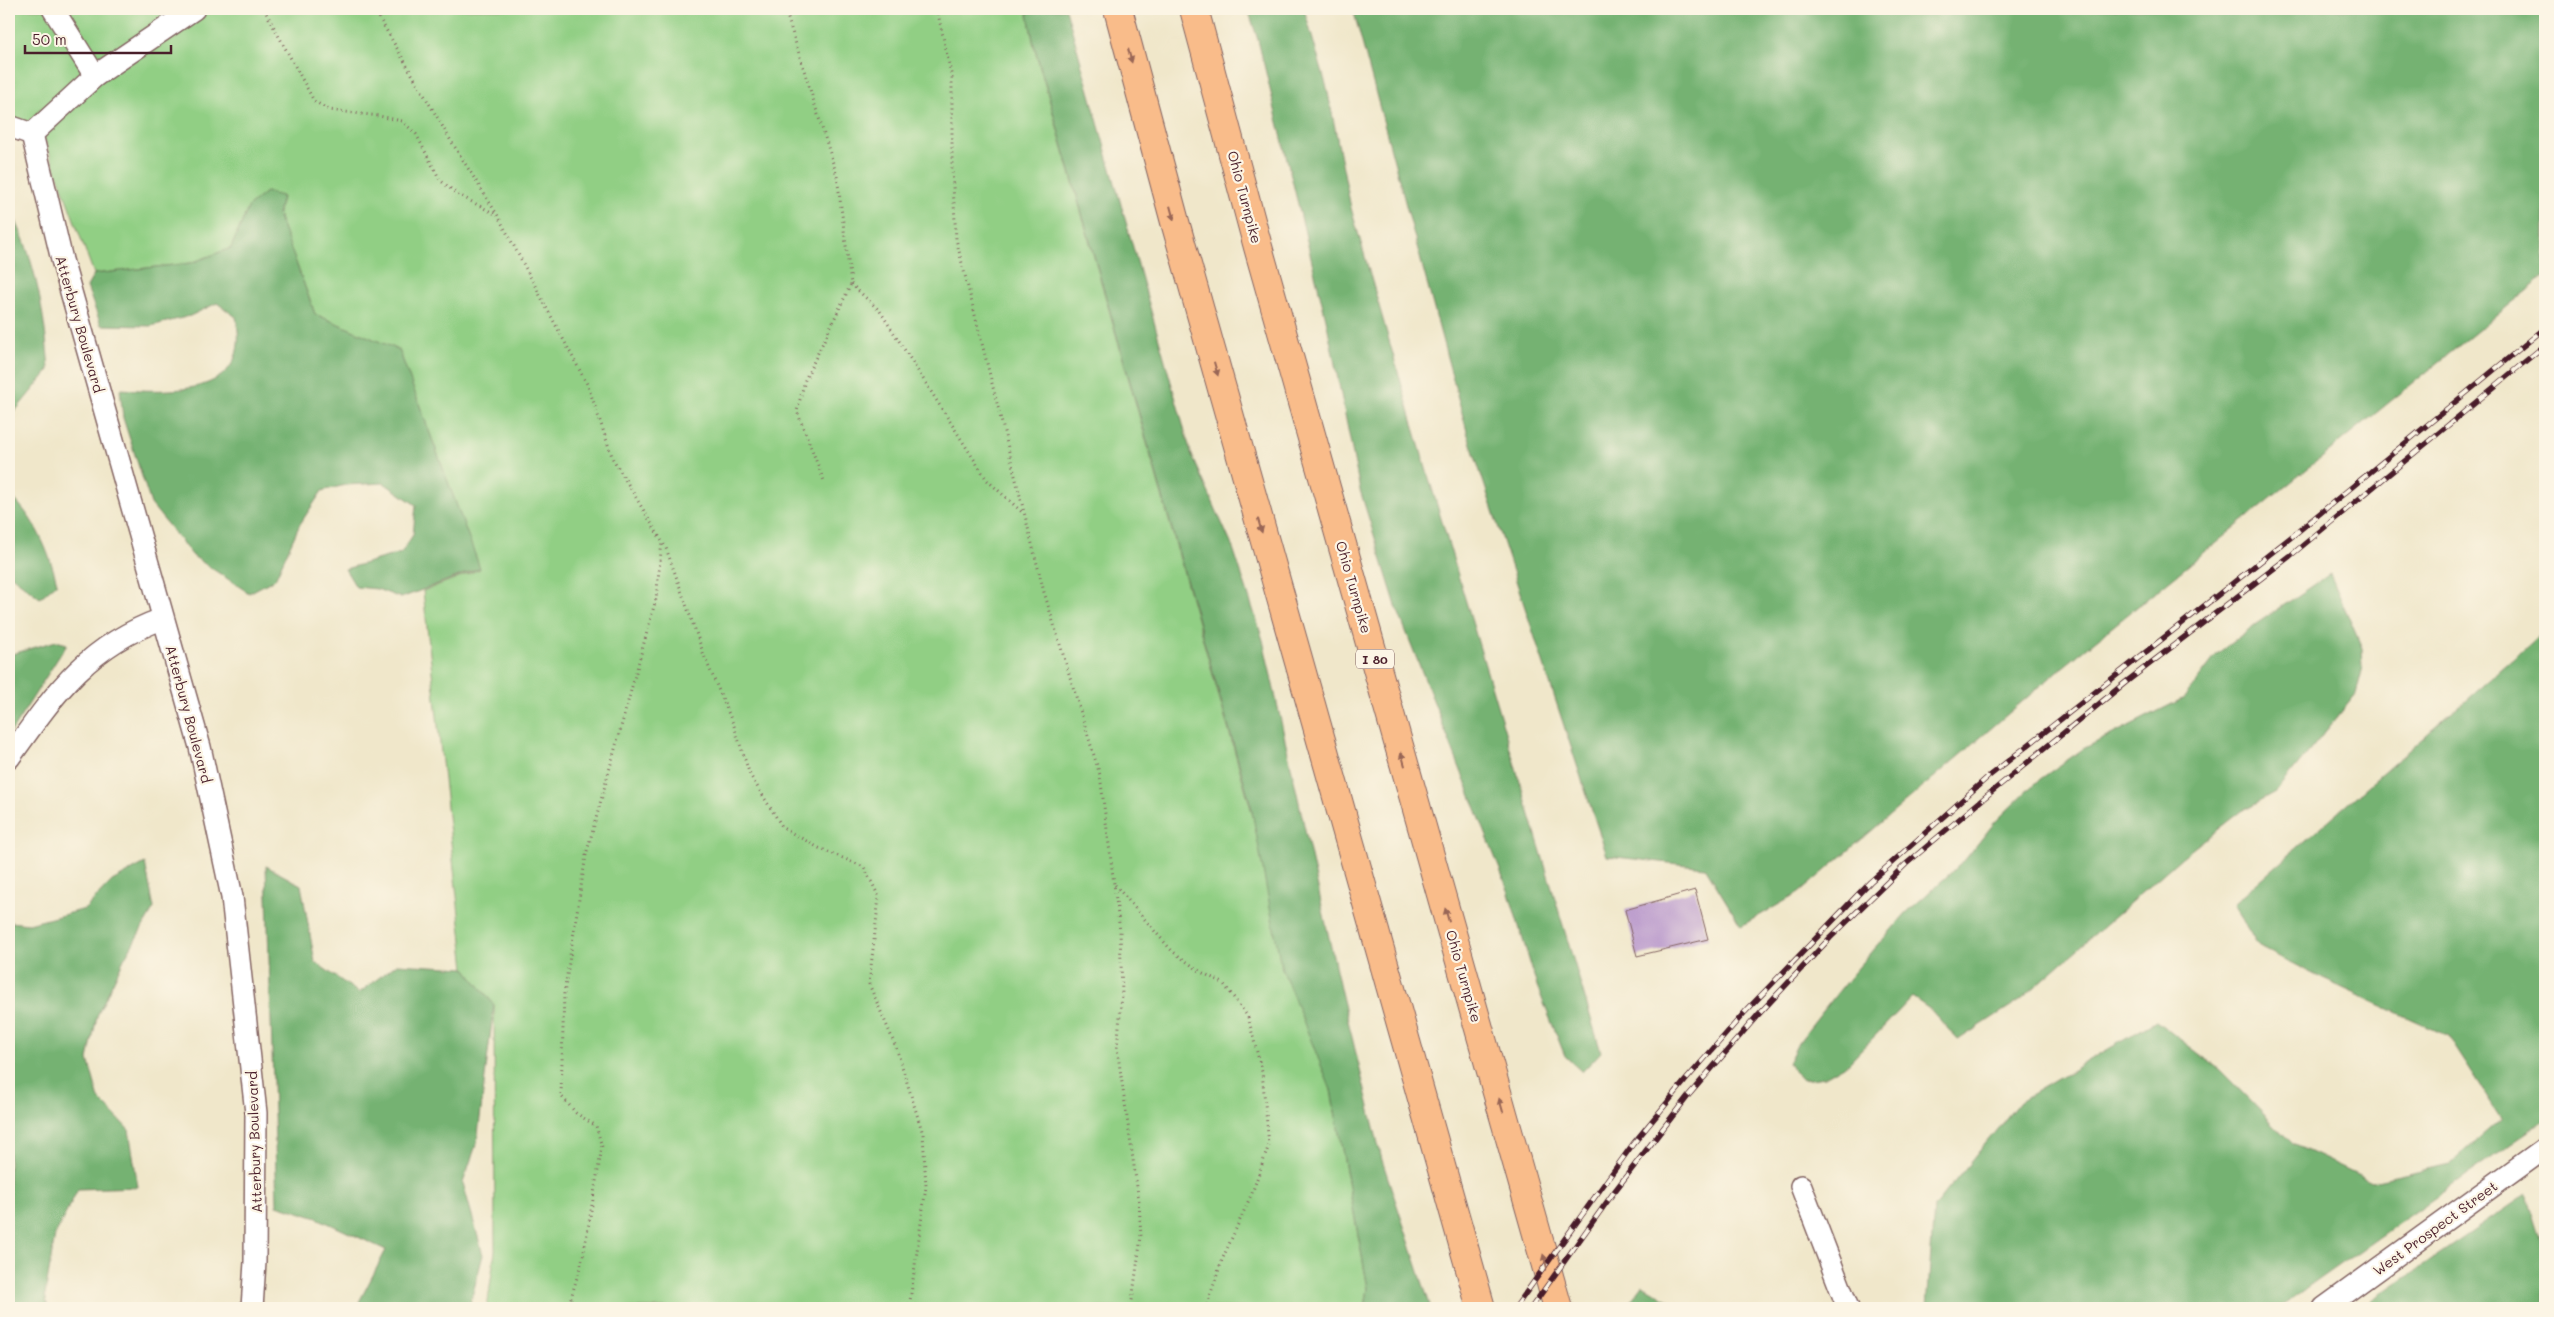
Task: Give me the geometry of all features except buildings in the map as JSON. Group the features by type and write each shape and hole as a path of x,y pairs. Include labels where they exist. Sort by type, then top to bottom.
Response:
{"highway":[{"path":"1118,9 1177,232 1482,1308"},
{"name":"Ohio Turnpike","path":"1194,9 1258,247 1558,1308"}],"street":[{"path":"53,9 95,76"},
{"path":"9,126 32,134 95,76 194,9"},
{"name":"Atterbury Boulevard","path":"32,134 51,220 162,619 200,747 216,814 236,924 256,1113 256,1262 252,1308"},
{"path":"9,758 69,680 92,656 139,627 162,619"},
{"name":"West Prospect Street","path":"2324,1308 2545,1148"},
{"path":"1801,1186 1848,1308"}],"path":[{"path":"264,9 314,101 329,110 379,116 402,121 416,134 440,180 458,194 498,216"},
{"path":"374,9 451,141 498,216 588,386 613,460 662,541 705,658 734,726 754,782 783,828 819,848 864,867 879,897 869,984 896,1047 922,1134 926,1187 910,1308"},
{"path":"785,9 838,176 851,284 806,380 797,411 824,481"},
{"path":"937,9 952,78 952,168 956,239 1044,592 1100,775 1120,931 1122,994 1117,1048 1140,1210 1141,1237 1131,1308"},
{"path":"851,284 880,311 987,480 1024,514"},
{"path":"568,1308 583,1258 602,1147 596,1126 576,1114 561,1096 564,994 586,855 656,599 662,541"},
{"path":"1114,884 1172,951 1223,984 1248,1017 1262,1072 1269,1145 1252,1193 1222,1260 1206,1308"}],"green space":[{"path":"9,9 1027,9 1034,46 1331,1090 1368,1288 1365,1308 487,1308 495,1251 494,1005 465,968 423,591 480,569 399,350 315,314 278,214 282,197 266,192 249,206 231,248 191,263 94,274 44,138 9,122"},
{"path":"1027,9 1066,9 1191,453 1233,548 1263,640 1341,992 1382,1160 1431,1308 1365,1308 1368,1288 1331,1090 1281,966 1251,806 1034,45"},
{"path":"1248,9 1304,9 1327,88 1351,208 1419,445 1601,1052 1582,1072 1565,1056 1537,986 1508,890 1396,606 1360,490 1326,319 1258,40"},
{"path":"1353,9 2545,9 2545,276 2058,671 1799,893 1741,926 1705,867 1607,856 1468,435"},
{"path":"266,192 282,196 278,214 315,314 399,350 480,568 401,598 377,589 356,587 345,569 401,553 413,535 416,505 384,483 345,485 322,491 300,524 275,579 249,593 193,556 151,504 123,418 120,389 185,389 205,384 221,376 233,362 238,343 236,317 217,303 190,316 151,326 101,325 87,287 94,274 191,263 231,248 249,206"},
{"path":"9,207 26,245 32,265 45,328 49,370 16,410 9,415"},
{"path":"9,494 33,523 54,571 57,583 40,598 9,574"},
{"path":"2330,574 2362,648 2363,667 2356,694 2276,792 2241,811 2182,857 2020,1000 1958,1040 1931,1010 1912,997 1849,1063 1825,1077 1803,1080 1788,1063 1798,1043 1850,977 1906,913 1964,861 1995,822 2036,782 2083,749 2184,698 2218,653 2256,624"},
{"path":"2545,631 2545,1120 2279,1308 1927,1308 1934,1207 2020,1101 2156,1021 2219,1069 2293,1144 2372,1181 2450,1164 2502,1119 2448,1036 2323,979 2258,946 2233,904"},
{"path":"56,641 67,644 9,735 9,655"},
{"path":"145,863 154,908 124,959 97,1016 88,1059 99,1099 129,1130 138,1187 78,1189 55,1235 45,1295 48,1308 9,1308 9,922 29,924 85,909 112,881"},
{"path":"266,866 301,885 315,962 359,993 397,964 465,968 494,1005 477,1142 463,1183 483,1255 469,1308 361,1308 359,1302 386,1250 317,1218 277,1205"},
{"path":"2527,1194 2545,1252 2545,1308 2361,1308"},
{"path":"1643,1285 1682,1308 1625,1308"}],"railway":[{"path":"1515,1308 1633,1144 1685,1081 1745,1012 1870,882 1989,776 2290,538 2545,328"},
{"path":"1531,1308 1614,1192 1688,1096 1757,1016 1830,938 1906,864 2126,682 2290,556 2545,345"}]}
